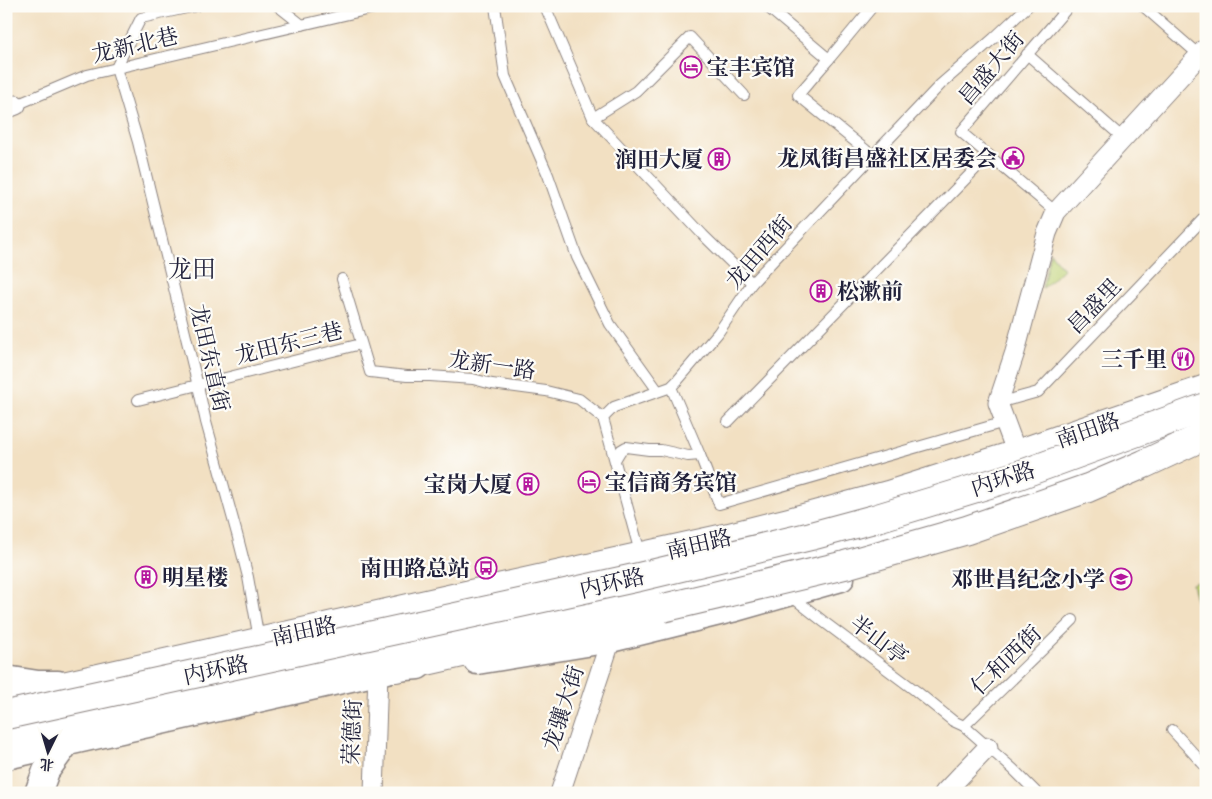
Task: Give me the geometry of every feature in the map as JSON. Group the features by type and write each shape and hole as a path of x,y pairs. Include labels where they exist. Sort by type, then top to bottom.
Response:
{"main road":[{"name":"南田路","path":"6,699 642,557 789,522 888,495 1017,454 1206,390"},
{"name":"南田路","path":"6,731 158,710 201,688 676,584 798,555 897,528 1205,428"},
{"path":"310,664 386,670 502,658 611,639 681,622 937,551 1070,505 1175,461 1205,428"},
{"path":"6,756 114,732 158,710 330,683 845,565 967,530 1088,488 1116,477 1205,428"},
{"name":"内环路","path":"6,715 629,579 811,536 874,519 1018,474 1205,428"},
{"name":"内环路","path":"6,731 597,604 817,553 920,525 984,505 1205,428"},
{"path":"888,495 897,528"},
{"path":"789,522 798,555"},
{"path":"248,678 330,683"},
{"path":"6,679 38,684 74,684"},
{"path":"38,793 46,771 67,742"}],"street":[{"path":"1017,454 998,403 1015,352 1047,233 1056,212 1202,51"},
{"name":"龙骧大街","path":"560,793 611,639"},
{"name":"荣德街","path":"374,793 386,670"},
{"path":"944,793 988,746"}],"lane":[{"path":"116,68 141,18 196,6"},
{"path":"278,6 302,25"},
{"name":"龙新北巷","path":"11,107 87,75 383,6"},
{"path":"495,6 505,76 548,175 577,257 610,324 658,391"},
{"path":"545,6 593,118 703,235 752,283"},
{"path":"873,6 798,95 873,156"},
{"name":"龙田西街","path":"671,387 718,333 752,283 941,84 1028,6"},
{"name":"昌盛大街","path":"989,155 961,132 1069,6"},
{"path":"1144,6 1202,51"},
{"path":"771,8 830,59"},
{"path":"593,118 636,91 690,37 744,95"},
{"path":"1028,54 1123,138"},
{"name":"龙田东直街","path":"116,68 138,142 206,422 248,577 257,628"},
{"path":"728,422 989,155 1056,212"},
{"name":"昌盛里","path":"998,403 1038,392 1206,216"},
{"path":"342,279 361,344"},
{"name":"龙田东三巷","path":"138,400 361,344"},
{"name":"龙新一路","path":"361,344 370,372 473,379 492,384 546,391 579,399 603,418"},
{"path":"642,557 603,418 614,407 671,387 719,504 1005,422"},
{"path":"615,460 621,450 626,447 661,450 688,456 700,454"},
{"name":"半山亭","path":"788,593 953,721 964,726 1037,793"},
{"name":"仁和西街","path":"964,726 1073,620"},
{"path":"1172,730 1206,767"}],"green space":[{"path":"1050,252 1063,269 1042,289"},
{"path":"1206,580 1206,617 1201,618 1192,584"}],"place":[{"name":"宝丰宾馆","path":"691,67"},
{"name":"龙凤街昌盛社区居委会","path":"1013,158"},
{"name":"润田大厦","path":"719,159"},
{"name":"松漱前","path":"821,291"},
{"name":"三千里","path":"1183,359"},
{"name":"宝信商务宾馆","path":"589,482"},
{"name":"宝岗大厦","path":"528,484"},
{"name":"南田路总站","path":"486,568"},
{"name":"明星楼","path":"146,577"},
{"name":"邓世昌纪念小学","path":"1121,579"}],"district":[{"name":"龙田","path":"192,268"}]}
